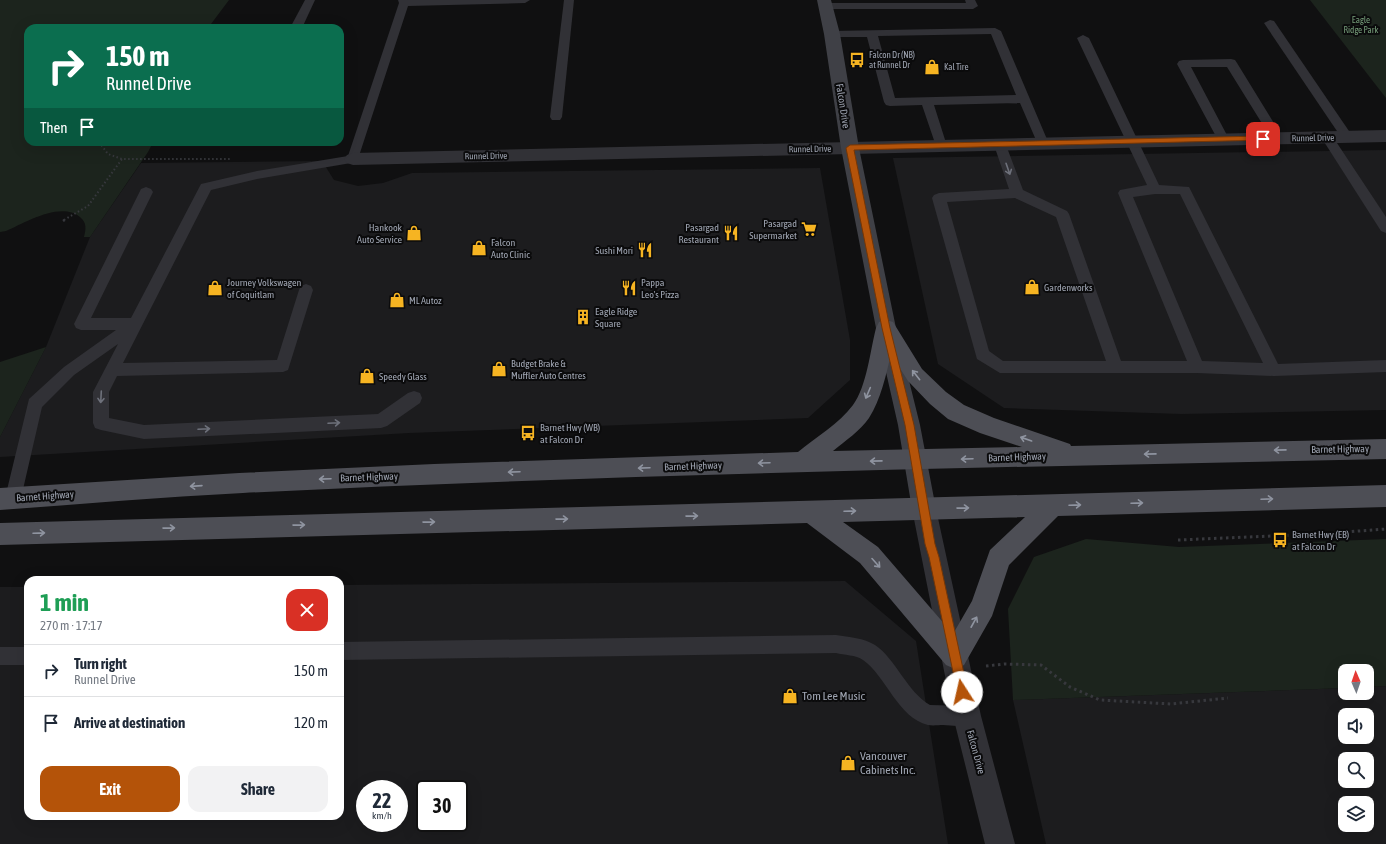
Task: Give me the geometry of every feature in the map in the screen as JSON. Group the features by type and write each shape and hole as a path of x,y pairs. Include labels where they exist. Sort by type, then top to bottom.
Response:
{"main road":[{"path":"886,328 915,375 938,398 956,412 988,426 1076,455"},
{"path":"803,462 844,428 860,411 871,387 886,328"},
{"name":"Barnet Highway","path":"6,499 247,482 803,462 1386,449"},
{"path":"0,534 813,513 1386,496"},
{"path":"813,513 869,555 956,662 983,607 999,558 1053,505"}],"street":[{"name":"Falcon Drive","path":"825,3 832,34 850,148 886,328 909,425 924,509 967,716 1000,844"},
{"name":"Runnel Drive","path":"353,159 1386,136"}],"lane":[{"path":"298,24 310,0"},
{"path":"414,398 381,421 144,432 101,423 101,392 206,187 257,175 353,159 403,2 525,0"},
{"path":"556,116 568,0"},
{"path":"825,3 973,6 970,0"},
{"path":"1270,23 1346,137"},
{"path":"832,34 995,31 1043,144"},
{"path":"872,33 890,102 1024,99"},
{"path":"1083,38 1155,189"},
{"path":"1223,139 1183,64 1231,64 1277,138"},
{"path":"927,102 941,146"},
{"path":"1327,137 1386,228"},
{"path":"1000,145 1017,193"},
{"path":"1197,368 1125,193 1155,189 1184,190 1274,370"},
{"path":"136,324 81,324 146,192"},
{"path":"1116,367 1062,214 1017,193 939,198 982,355 1000,367 1116,367 1274,370 1386,366"},
{"path":"112,370 283,366 306,290"},
{"path":"6,499 35,404 69,371 136,324"},
{"path":"344,651 836,644 855,647 869,652 884,668 901,691 919,710 928,715 967,716"},
{"path":"0,656 24,656"}],"path":[{"path":"102,146 108,154 122,159 152,159"},
{"path":"63,221 88,206 122,159"},
{"path":"1178,540 1318,534 1386,528"},
{"path":"956,662 1041,665 1070,687 1100,700 1171,704 1228,698"}],"shaded area":[{"path":"1386,150 1386,410 1181,414 1004,408 938,364 893,158"},
{"path":"322,161 334,180 358,186 383,183 412,173 820,168 850,340 850,380 808,418 409,433 0,457 0,437 46,347 90,237 141,163"},
{"path":"845,581 916,641 948,844 0,844 0,587 24,587 24,820 344,820 344,585"},
{"path":"1386,686 1386,844 1046,844 1013,700 1338,688 1338,700 1374,700 1374,687"}],"green space":[{"path":"0,0 229,0 211,24 24,24 24,146 151,146 90,237 84,237 85,226 80,217 63,211 43,215 6,231 0,232"},
{"name":"Eagle Ridge Park","path":"1310,0 1386,0 1386,98"},
{"path":"46,347 0,437 0,362"},
{"path":"1086,539 1179,547 1386,539 1386,686 1374,687 1374,664 1338,664 1338,688 1013,700 1008,609 1034,557"}],"place":[{"name":"Falcon Dr (NB) at Runnel Dr","path":"857,60"},
{"name":"Kal Tire","path":"932,67"},
{"name":"Pasargad Supermarket","path":"809,229"},
{"name":"Hankook Auto Service","path":"414,233"},
{"name":"Pasargad Restaurant","path":"731,233"},
{"name":"Falcon Auto Clinic","path":"479,248"},
{"name":"Sushi Mori","path":"645,250"},
{"name":"Gardenworks","path":"1032,287"},
{"name":"Journey Volkswagen of Coquitlam","path":"215,288"},
{"name":"Pappa Leo's Pizza","path":"629,288"},
{"name":"ML Autoz","path":"397,300"},
{"name":"Eagle Ridge Square","path":"583,317"},
{"name":"Budget Brake & Muffler Auto Centres","path":"499,369"},
{"name":"Speedy Glass","path":"367,376"},
{"name":"Barnet Hwy (WB) at Falcon Dr","path":"528,433"},
{"name":"Barnet Hwy (EB) at Falcon Dr","path":"1280,540"},
{"name":"Tom Lee Music","path":"790,696"},
{"name":"Vancouver Cabinets Inc.","path":"848,763"}],"route":[{"path":"962,692 930,544 909,425 886,328 850,148 1263,139"}]}
